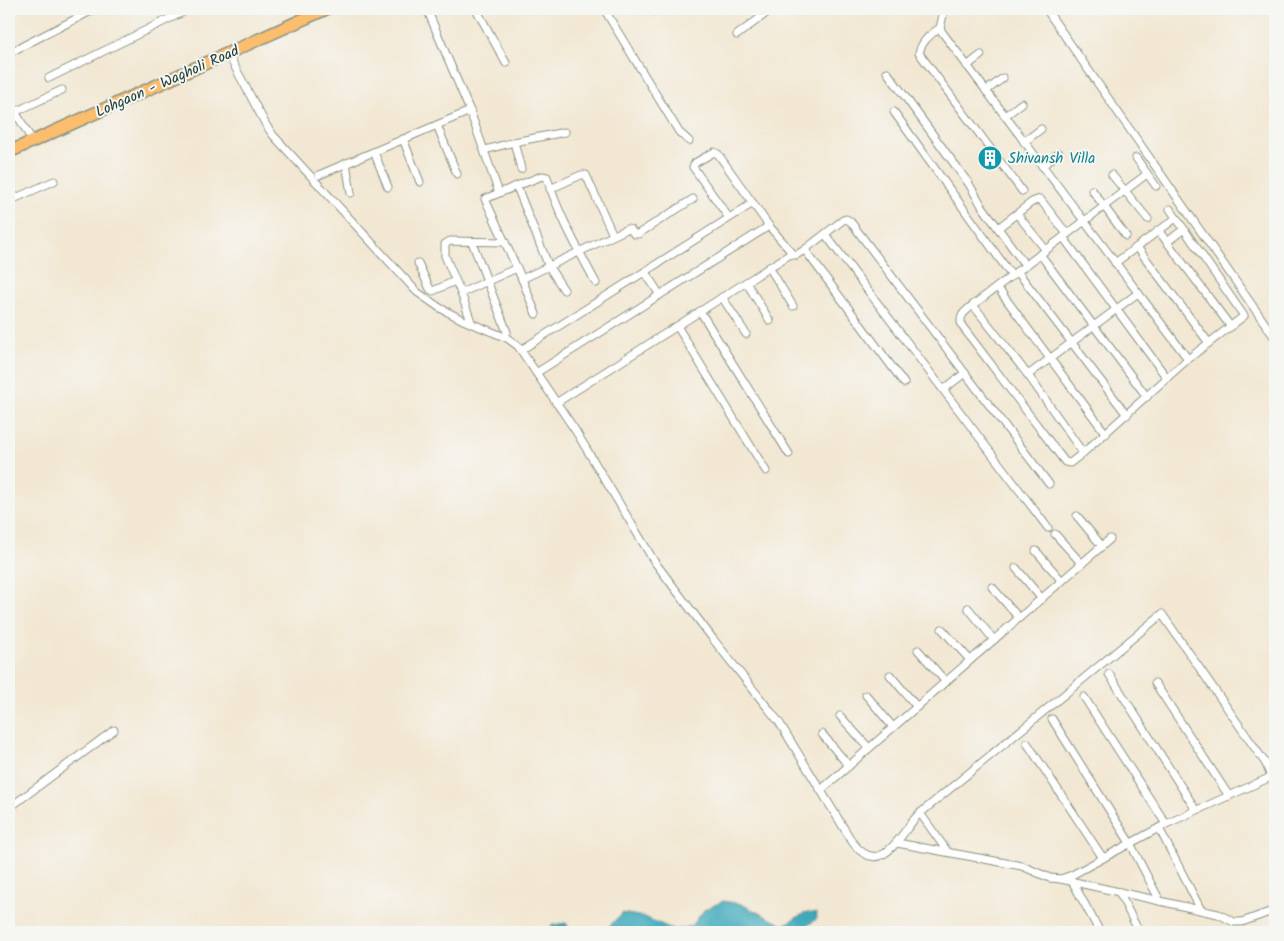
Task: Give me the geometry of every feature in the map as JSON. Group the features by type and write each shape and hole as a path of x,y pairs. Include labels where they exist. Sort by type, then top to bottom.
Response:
{"main road":[{"name":"Lohgaon - Wagholi Road","path":"9,152 326,9"}],"street":[{"path":"9,53 95,9"},
{"path":"49,78 189,9"},
{"path":"427,9 470,111 485,150 498,193"},
{"path":"476,9 506,63"},
{"path":"604,9 679,132 689,141"},
{"path":"737,35 772,9"},
{"path":"941,9 943,15 940,28 930,34 919,53 1022,191"},
{"path":"1046,9 1275,338"},
{"path":"940,28 1188,359"},
{"path":"228,54 270,130 409,284 440,308 472,324 507,338 521,350 600,469 654,561 779,722 853,843 862,853 867,856 882,854 897,843 914,818 1162,614 1266,764 1273,775 1275,786"},
{"path":"967,66 981,55"},
{"path":"887,72 969,184 1025,265"},
{"path":"986,91 1003,78"},
{"path":"15,112 62,90"},
{"path":"9,101 32,142"},
{"path":"1005,116 1022,103"},
{"path":"319,175 470,111"},
{"path":"894,112 1015,273 1127,415"},
{"path":"437,125 457,174"},
{"path":"1024,142 1041,128"},
{"path":"485,150 565,132"},
{"path":"403,140 420,182"},
{"path":"514,142 520,169"},
{"path":"374,152 388,187"},
{"path":"729,218 693,167 695,163 716,152 769,226 792,253 796,255 804,250 843,220 850,221 1049,484"},
{"path":"1042,166 1059,152"},
{"path":"1136,158 1156,186"},
{"path":"346,163 351,193"},
{"path":"1147,174 1025,265 961,317 962,326 1065,462 1070,464 1106,434 1188,359 1243,318 1244,314 1170,209"},
{"path":"550,189 581,175 586,176 613,235"},
{"path":"1112,175 1148,219"},
{"path":"536,314 485,199 545,176 547,177 550,189 596,283"},
{"path":"9,201 54,181"},
{"path":"517,186 549,267 564,290"},
{"path":"1092,190 1126,236"},
{"path":"522,279 613,235 629,229 634,234 638,234 693,199"},
{"path":"998,228 1032,202 1040,199 1116,310 1167,378"},
{"path":"521,350 753,203"},
{"path":"1017,214 1094,326 1146,397"},
{"path":"1115,263 1176,218"},
{"path":"536,373 769,226"},
{"path":"1167,242 1184,229"},
{"path":"1158,230 1231,327"},
{"path":"825,234 1048,528"},
{"path":"472,324 461,292 454,281 444,256 445,244 450,241 505,242"},
{"path":"472,242 507,332"},
{"path":"1137,247 1210,343"},
{"path":"804,250 904,383"},
{"path":"556,403 792,253"},
{"path":"418,263 430,289 433,291 454,281"},
{"path":"769,267 793,306"},
{"path":"461,292 517,268"},
{"path":"645,272 660,295"},
{"path":"746,282 770,321"},
{"path":"997,287 1106,434"},
{"path":"1028,375 1138,293"},
{"path":"722,297 746,334"},
{"path":"974,305 1028,375 1083,453"},
{"path":"700,311 789,454"},
{"path":"677,326 766,471"},
{"path":"944,389 965,374"},
{"path":"1076,516 1102,546"},
{"path":"1055,534 1082,564"},
{"path":"821,790 1110,539"},
{"path":"1036,551 1062,581"},
{"path":"1016,568 1042,599"},
{"path":"992,587 1019,618"},
{"path":"968,608 994,640"},
{"path":"942,629 970,660"},
{"path":"918,650 946,682"},
{"path":"1109,674 1196,810"},
{"path":"890,675 917,706"},
{"path":"1155,683 1229,796"},
{"path":"866,695 894,727"},
{"path":"1084,697 1166,824"},
{"path":"840,716 869,748"},
{"path":"1052,719 1130,843 1160,901"},
{"path":"9,808 114,730"},
{"path":"822,734 849,766"},
{"path":"1027,744 1103,858"},
{"path":"1061,879 1166,824 1273,775"},
{"path":"920,813 947,851"},
{"path":"1159,828 1201,910"},
{"path":"897,843 1022,866 1050,878 1072,881 1201,910 1228,918 1234,922 1242,922 1275,910"},
{"path":"1072,881 1100,932"},
{"path":"1118,892 1139,932"}],"water":[{"path":"723,901 741,904 783,925 807,912 816,913 817,919 797,932 604,932 622,913 644,917 675,930 692,926 704,910"},
{"path":"566,923 571,932 549,932 552,925"}],"place":[{"name":"Shivansh Villa","path":"990,158"}]}
